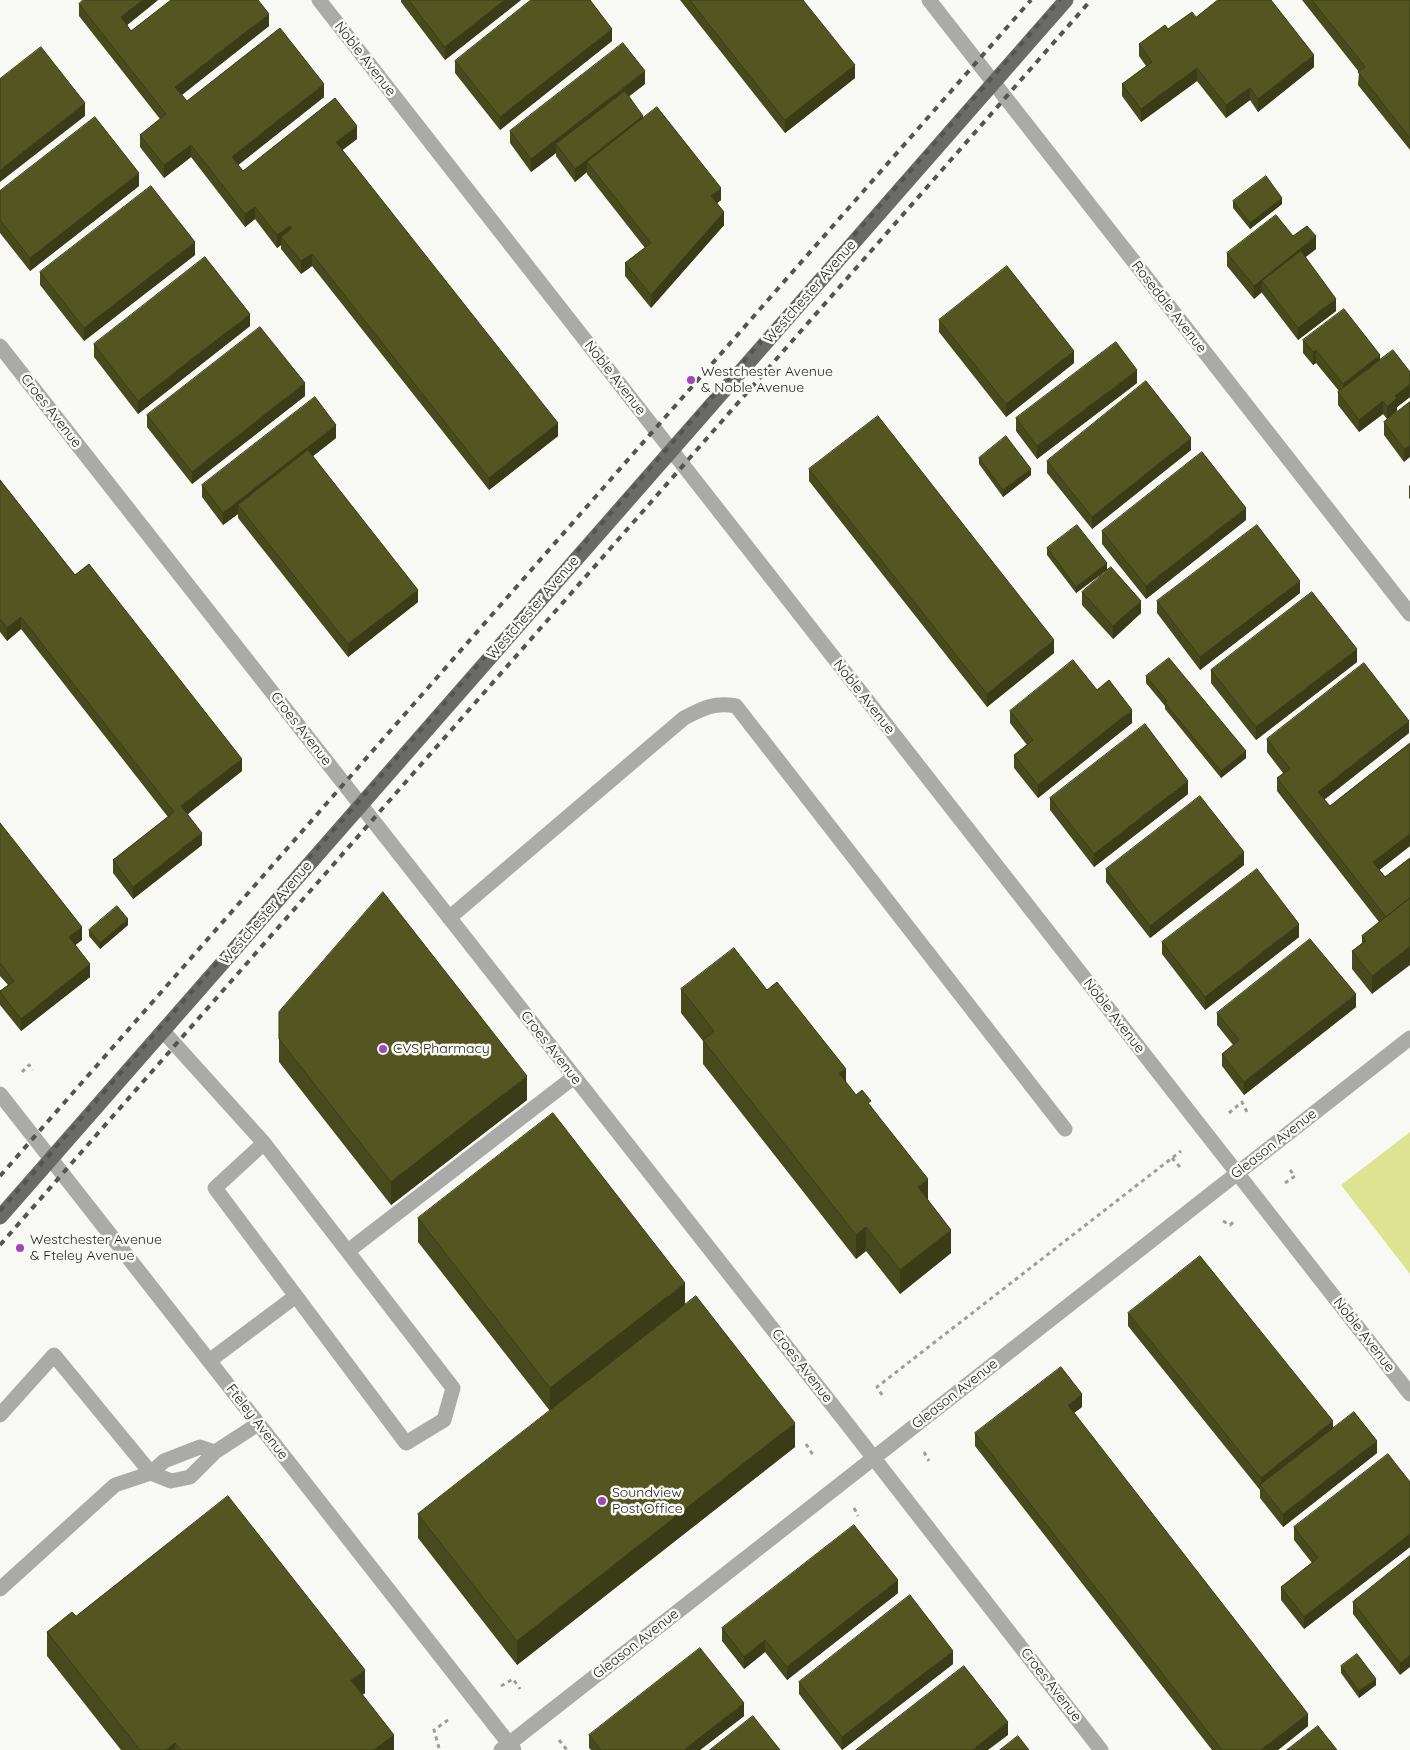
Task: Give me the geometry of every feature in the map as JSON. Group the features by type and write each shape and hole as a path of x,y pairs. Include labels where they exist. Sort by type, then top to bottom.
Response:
{"main road":[{"name":"Westchester Avenue","path":"0,1216 1066,0"}],"street":[{"name":"Noble Avenue","path":"319,0 1410,1394"},
{"name":"Rosedale Avenue","path":"929,0 1410,614"},
{"name":"Croes Avenue","path":"0,346 874,1458 1101,1750"},
{"path":"449,918 684,718 702,708 721,703 736,706 1065,1129"},
{"path":"163,1031 264,1143 454,1388 444,1420 406,1443 215,1188 264,1143"},
{"name":"Gleason Avenue","path":"508,1748 1410,1038"},
{"path":"348,1251 574,1077"},
{"name":"Fteley Avenue","path":"0,1094 508,1748"},
{"path":"209,1361 296,1296"},
{"path":"0,1415 54,1354 151,1474 171,1481 190,1478 215,1452 258,1424"},
{"path":"0,1589 115,1484 151,1474 164,1461 200,1446 215,1452"}],"path":[{"path":"22,1072 29,1065 33,1070"},
{"path":"1229,1113 1242,1102 1248,1114"},
{"path":"882,1395 877,1387 1181,1150"},
{"path":"1172,1158 1180,1167"},
{"path":"1285,1183 1295,1176 1287,1165"},
{"path":"1230,1225 1235,1222"},
{"path":"806,1444 814,1454"},
{"path":"500,1687 513,1679 520,1689"},
{"path":"439,1748 434,1730 448,1720"},
{"path":"559,1740 567,1750"}],"green space":[{"path":"1410,1132 1410,1274 1341,1185"}],"building":[{"path":"83,0 143,0 121,17 131,31 171,0 258,0 269,14 175,87 187,101 280,28 324,84 232,157 243,171 335,98 357,126 336,142 558,423 489,478 312,254 301,261 281,237 292,228 290,226 277,235 255,207 245,214 191,145 164,165 140,135 166,114 79,4"},
{"path":"409,0 505,0 445,47"},
{"path":"531,0 590,0 612,29 500,117 455,61"},
{"path":"690,0 803,0 855,65 785,120"},
{"path":"1218,0 1271,0 1314,55 1258,99 1250,88 1226,105 1197,68 1141,109 1122,84 1152,62 1139,44 1165,25 1168,29 1192,12 1196,17"},
{"path":"1312,0 1410,0 1410,138 1358,72 1365,67"},
{"path":"623,43 645,71 531,159 510,131"},
{"path":"41,47 85,103 0,170 0,79"},
{"path":"625,91 643,116 575,169 556,144"},
{"path":"657,107 721,188 711,196 724,212 651,295 625,263 651,243 587,162"},
{"path":"95,117 139,173 30,258 0,220 0,191"},
{"path":"1266,176 1282,198 1250,223 1233,201"},
{"path":"151,186 195,242 84,328 40,272"},
{"path":"1276,215 1293,236 1307,226 1316,236 1254,286 1227,253"},
{"path":"1301,251 1336,299 1298,328 1262,281"},
{"path":"205,257 250,314 138,401 94,344"},
{"path":"1007,266 1074,351 1006,404 939,320"},
{"path":"1344,309 1380,355 1343,384 1316,350 1313,352 1303,340"},
{"path":"260,327 305,383 192,472 147,415"},
{"path":"1116,342 1137,370 1037,446 1016,418"},
{"path":"1393,350 1410,372 1410,384 1395,396 1397,398 1387,407 1383,401 1359,420 1338,392"},
{"path":"1146,381 1191,438 1092,517 1047,461"},
{"path":"315,397 336,425 223,513 202,485"},
{"path":"1410,402 1410,445 1404,449 1384,422"},
{"path":"878,416 1054,640 987,694 809,469"},
{"path":"1006,436 1031,469 1003,490 979,458"},
{"path":"308,450 418,590 348,644 238,505"},
{"path":"1202,452 1246,508 1146,586 1102,531"},
{"path":"0,480 75,575 89,564 242,759 181,806 202,833 133,887 113,860 174,812 21,617 7,628 0,619"},
{"path":"1077,525 1107,563 1076,587 1047,548"},
{"path":"1257,525 1300,581 1200,657 1157,601"},
{"path":"1111,567 1141,601 1113,626 1082,592"},
{"path":"1312,592 1357,649 1256,727 1211,670"},
{"path":"1169,658 1246,751 1221,771 1165,703 1167,701 1146,676"},
{"path":"1073,660 1097,690 1109,680 1132,710 1038,785 1014,755 1033,740 1010,711"},
{"path":"1364,663 1409,721 1318,792 1330,806 1410,743 1410,834 1373,862 1385,877 1410,858 1410,898 1386,917 1277,778 1290,769 1267,739"},
{"path":"1145,724 1188,781 1094,854 1050,798"},
{"path":"1200,796 1244,852 1150,926 1106,869"},
{"path":"0,823 82,927 69,937 90,964 21,1019 0,992 14,981 0,963"},
{"path":"1257,869 1299,924 1205,997 1162,942"},
{"name":"CVS Pharmacy","path":"383,892 527,1076 391,1182 279,1039 279,1012"},
{"path":"1410,898 1410,946 1372,976 1352,951 1366,941 1362,936"},
{"path":"117,906 128,919 100,943 89,930"},
{"path":"1310,939 1356,994 1244,1082 1222,1054 1239,1040 1217,1013"},
{"path":"734,948 767,990 777,982 846,1069 839,1073 856,1095 862,1090 871,1101 868,1103 928,1179 918,1187 951,1230 900,1270 866,1227 856,1235 703,1040 714,1031 681,989"},
{"path":"553,1113 685,1283 550,1388 418,1218"},
{"path":"1200,1256 1333,1421 1261,1478 1128,1313"},
{"path":"696,1296 795,1423 517,1641 418,1514"},
{"path":"1061,1367 1082,1394 1068,1405 1308,1714 1261,1750 1222,1750 975,1433"},
{"path":"1354,1412 1377,1441 1283,1514 1260,1485"},
{"path":"1388,1454 1410,1482 1410,1534 1304,1617 1281,1587 1318,1558 1294,1527"},
{"path":"228,1496 365,1670 351,1680 394,1735 374,1750 181,1750 175,1743 166,1750 140,1750 47,1632 72,1612 76,1616"},
{"path":"854,1525 898,1580 787,1667 765,1640 744,1657 722,1628"},
{"path":"1410,1556 1410,1655 1400,1663 1353,1602"},
{"path":"910,1595 953,1651 842,1737 799,1682"},
{"path":"700,1648 744,1703 684,1750 601,1750 589,1735"},
{"path":"1357,1654 1376,1679 1359,1691 1341,1666"},
{"path":"964,1666 1008,1722 972,1750 856,1750"},
{"path":"753,1716 780,1750 710,1750"},
{"path":"1318,1726 1337,1750 1287,1750"},
{"path":"1018,1736 1029,1750 1000,1750"}],"railway":[{"path":"0,1176 1031,0"},
{"path":"0,1211 1060,0"},
{"path":"0,1245 1091,0"}],"place":[{"name":"Westchester Avenue & Noble Avenue","path":"691,380"},
{"name":"CVS Pharmacy","path":"383,1049"},
{"name":"Westchester Avenue & Fteley Avenue","path":"20,1248"},
{"name":"Soundview Post Office","path":"602,1501"}]}
